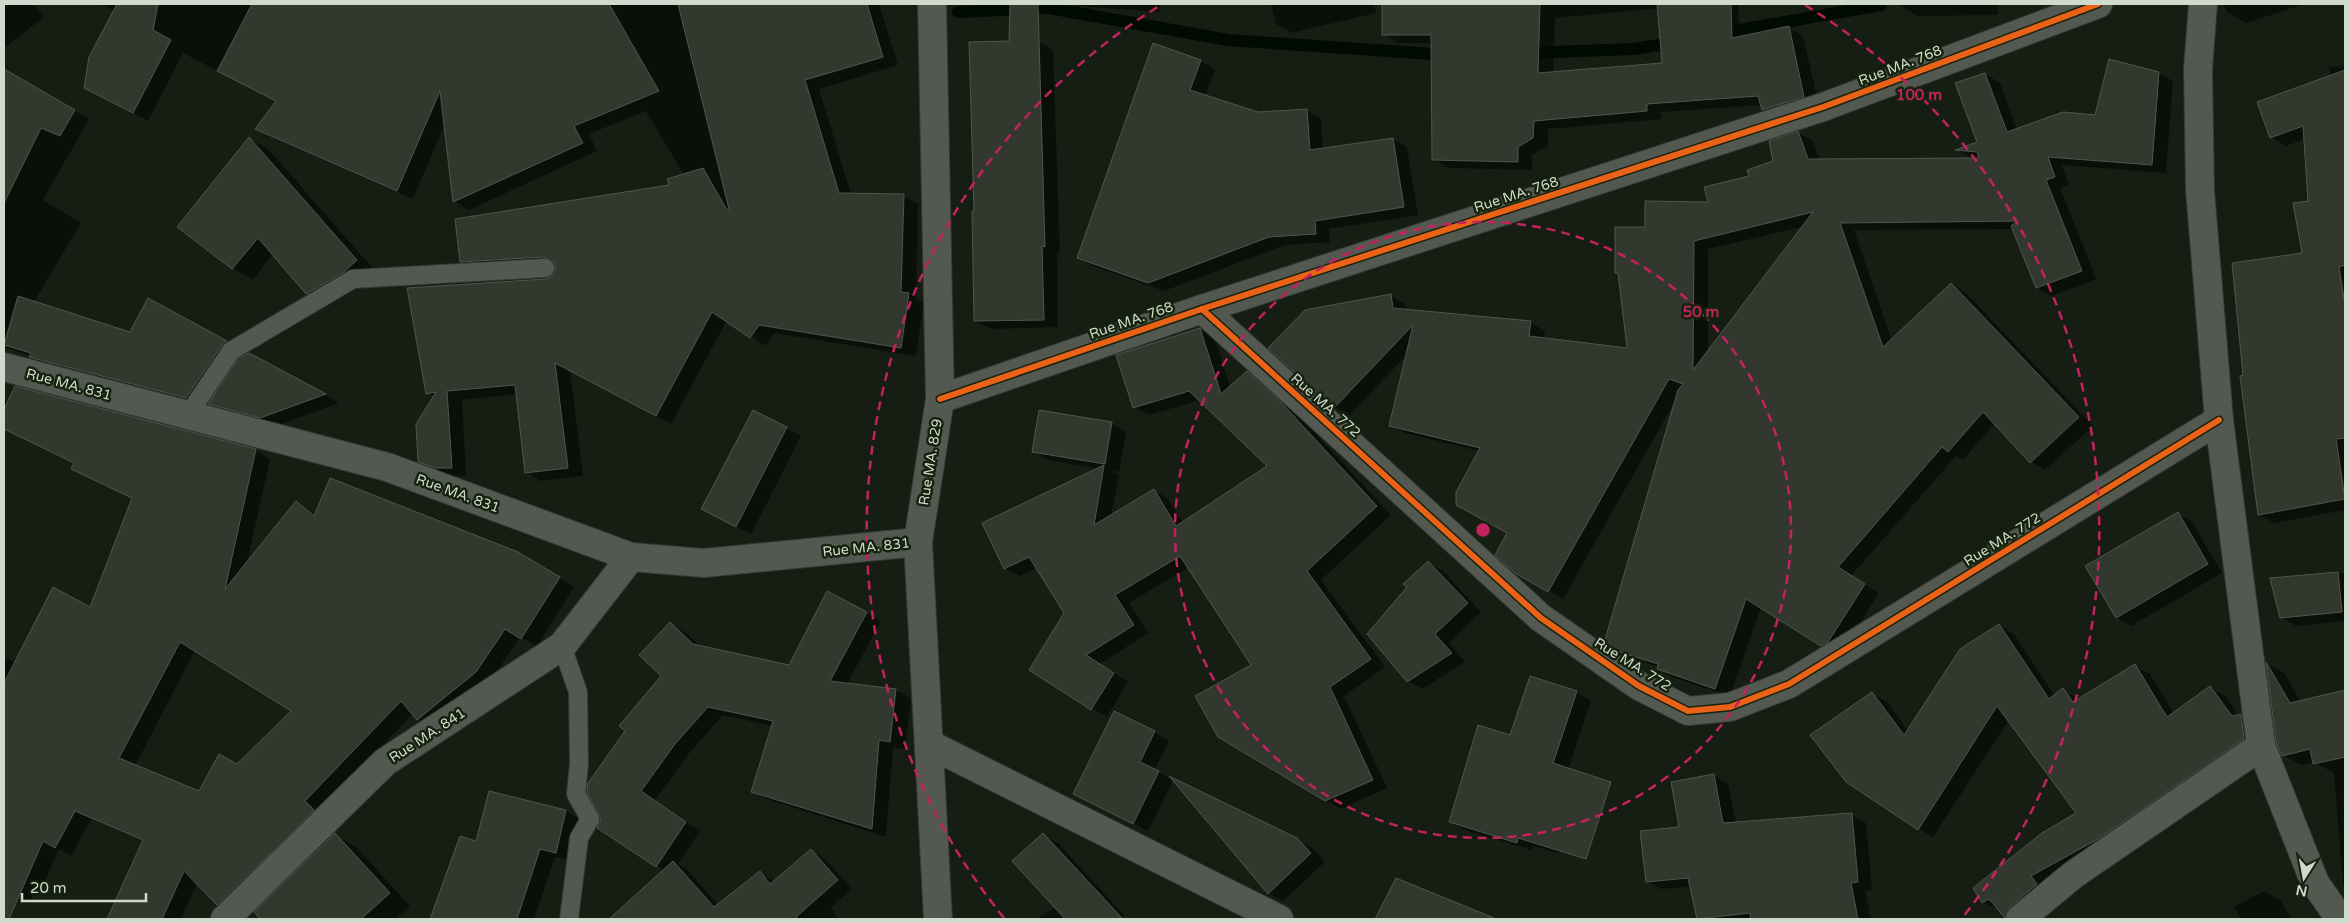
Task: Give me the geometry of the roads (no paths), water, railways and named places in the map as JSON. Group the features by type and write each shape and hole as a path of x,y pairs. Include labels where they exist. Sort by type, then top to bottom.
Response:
{"street":[{"name":"Rue MA. 829","path":"932,4 940,399 918,542 938,919"},
{"name":"Rue MA. 768","path":"940,399 1202,309 1823,107 2098,4"},
{"path":"2203,4 2198,69 2200,190 2219,420 2261,746 2315,882 2340,919"},
{"name":"Rue MA. 772","path":"1202,309 1541,618 1639,686 1688,711 1730,707 1790,684 2219,420"},
{"name":"Rue MA. 831","path":"4,367 387,467 631,557 704,563 918,542"},
{"name":"Rue MA. 841","path":"225,919 385,762 562,646 631,557"},
{"path":"929,744 1279,919"},
{"path":"2020,919 2073,875 2261,746"}],"lane":[{"path":"188,415 231,351 353,279 545,268"},
{"path":"562,646 578,692 579,764 576,794 590,819 579,838 569,919"}],"waterway":[{"path":"1717,34 1881,5"},
{"path":"958,12 1049,8 1228,40 1448,55"},
{"path":"1523,53 1634,49 1677,42"}]}
